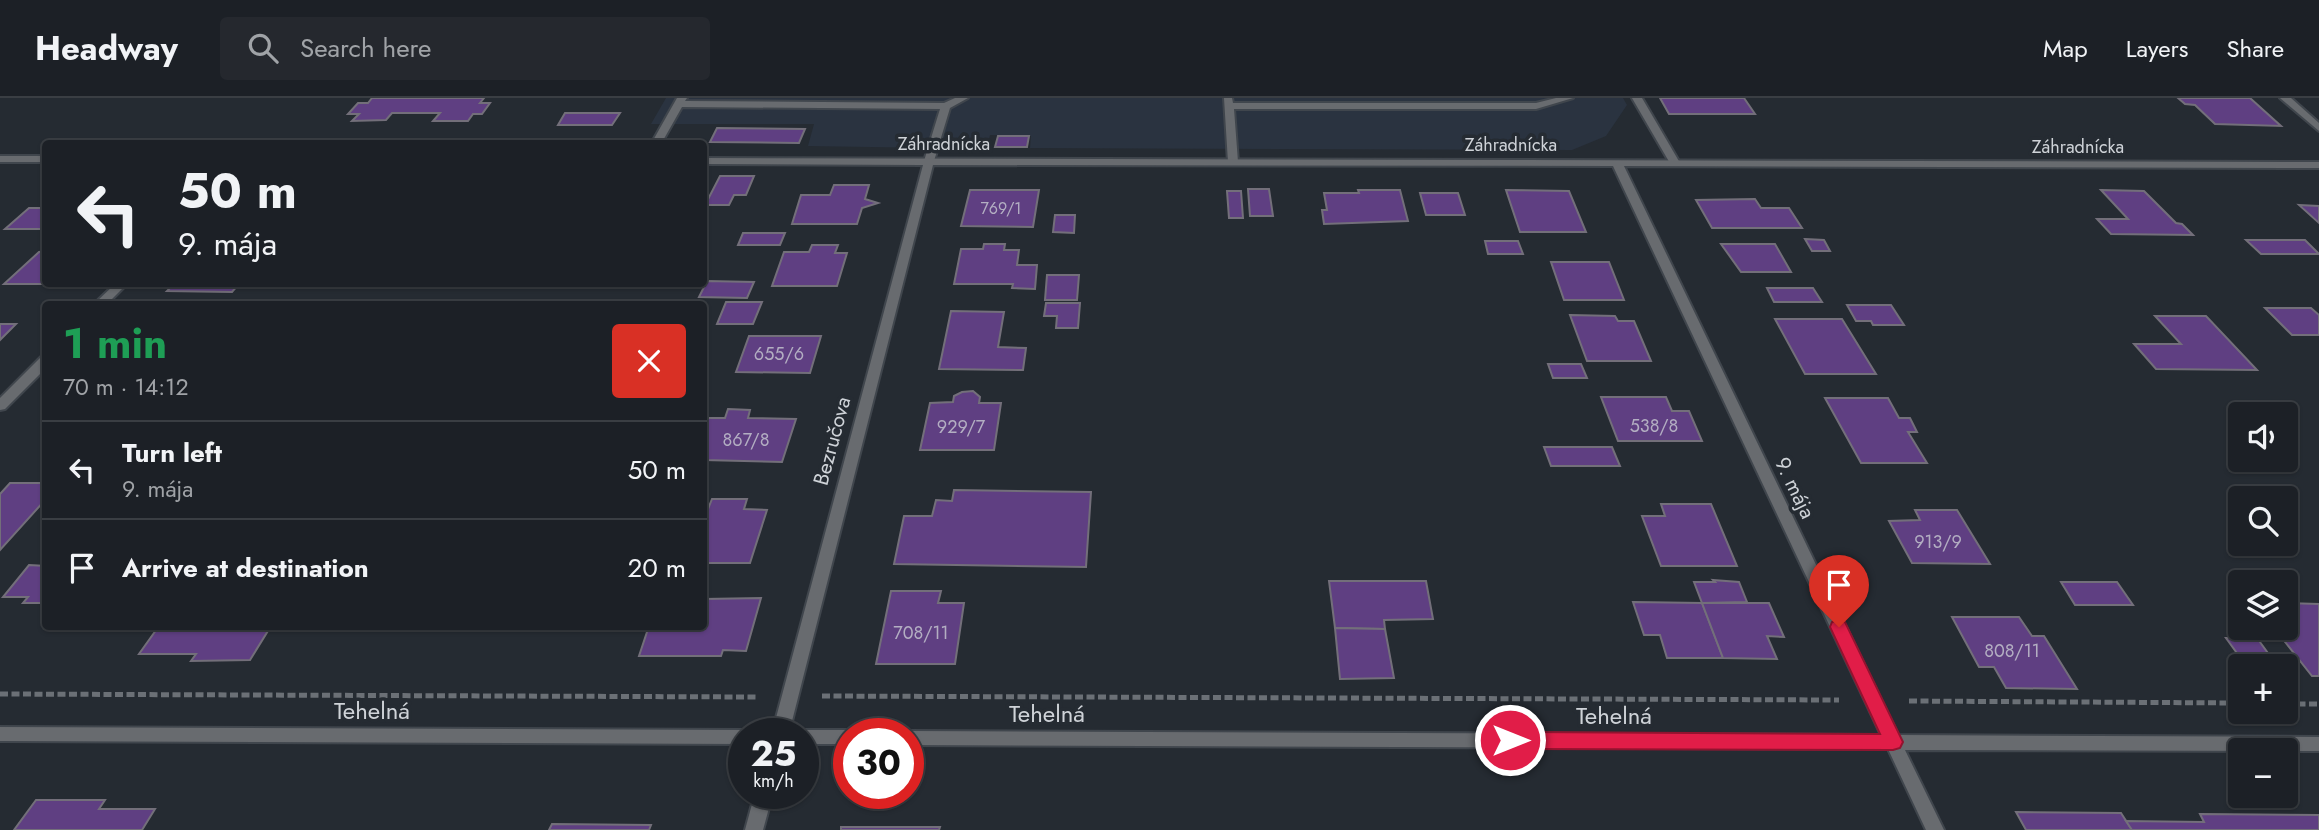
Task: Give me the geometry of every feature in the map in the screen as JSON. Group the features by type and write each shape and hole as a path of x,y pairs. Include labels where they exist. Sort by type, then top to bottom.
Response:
{"street":[{"path":"658,140 680,101 946,106 963,98"},
{"path":"1233,162 1228,102 1536,106 1568,98"},
{"path":"1637,98 1675,163"},
{"path":"2285,98 2319,128"},
{"name":"Bezručova","path":"784,718 929,161 946,106"},
{"path":"0,159 42,159"},
{"name":"Záhradnícka","path":"707,160 2319,165"},
{"name":"9. mája","path":"1617,163 1936,830"},
{"path":"103,301 118,287"},
{"path":"0,405 42,364"},
{"name":"Tehelná","path":"0,733 728,737"},
{"name":"Tehelná","path":"924,738 2319,744"},
{"path":"754,830 760,809"}],"path":[{"path":"0,694 757,697"},
{"path":"818,696 1841,700"},
{"path":"1901,701 2228,703"},
{"path":"2298,704 2319,704"}],"shaded area":[{"path":"666,98 1623,98 1627,105 1606,136 1572,150 1030,148 1031,136 990,135 987,146 933,148 808,146 814,124 651,124"}],"building":[{"path":"372,98 484,98 480,103 490,103 482,114 473,114 468,121 433,121 440,113 392,113 386,120 352,121 359,114 348,114 358,103 368,103"},
{"path":"1660,98 1744,98 1755,114 1669,114"},
{"path":"2178,98 2250,98 2281,126 2215,124 2195,105 2185,104"},
{"path":"565,113 620,113 612,125 558,125"},
{"path":"717,128 805,129 799,143 710,142"},
{"path":"998,136 1029,136 1027,147 995,147"},
{"path":"720,176 754,176 746,195 734,195 729,205 707,205"},
{"path":"834,185 869,185 865,199 878,203 862,208 857,224 792,224 801,195 830,195"},
{"path":"1248,189 1269,189 1273,216 1250,216"},
{"path":"970,190 1039,190 1033,227 961,226"},
{"path":"1358,190 1400,190 1408,221 1324,224 1322,210 1327,210 1324,193 1359,193"},
{"path":"1506,190 1569,191 1586,232 1520,232"},
{"path":"2101,190 2144,191 2176,223 2182,224 2193,235 2111,234 2097,219 2128,219"},
{"path":"1227,191 1241,191 1243,218 1229,218"},
{"path":"1420,193 1458,193 1465,215 1426,215"},
{"path":"1755,199 1761,208 1789,208 1802,228 1712,228 1696,200"},
{"path":"2299,205 2319,206 2319,223"},
{"path":"29,208 42,208 42,229 5,229"},
{"path":"1055,215 1075,215 1074,233 1053,232"},
{"path":"743,233 785,233 780,245 738,245"},
{"path":"1805,239 1824,240 1830,251 1812,251"},
{"path":"2246,240 2305,240 2319,254 2261,254"},
{"path":"1485,241 1518,241 1523,254 1488,254"},
{"path":"984,244 1005,244 1004,250 1019,250 1017,265 1037,265 1035,289 1012,288 1013,284 954,284 961,249 983,249"},
{"path":"1721,244 1775,244 1791,272 1741,272"},
{"path":"812,245 838,245 835,253 847,253 837,286 772,286 784,252 809,252"},
{"path":"42,252 42,284 4,284"},
{"path":"1551,262 1609,262 1624,300 1564,300"},
{"path":"1047,275 1079,275 1077,300 1045,300"},
{"path":"707,281 754,282 747,298 699,297 704,287 707,287"},
{"path":"171,287 236,287 232,292 167,291"},
{"path":"1767,288 1813,288 1822,302 1774,302"},
{"path":"726,302 762,302 753,324 717,324"},
{"path":"1046,303 1080,303 1078,328 1056,328 1057,316 1044,316"},
{"path":"1847,305 1891,305 1904,325 1873,325 1871,321 1856,321"},
{"path":"2265,308 2311,308 2319,315 2319,335 2292,335"},
{"path":"951,311 1004,312 998,347 1026,348 1023,370 939,369"},
{"path":"1570,315 1615,316 1618,321 1634,321 1651,361 1587,361"},
{"path":"2155,316 2206,316 2257,370 2156,369 2134,344 2181,344"},
{"path":"1775,319 1842,319 1876,374 1805,374"},
{"path":"0,324 16,324 0,340"},
{"path":"749,336 821,336 810,373 736,372"},
{"path":"1548,364 1581,364 1587,378 1553,378"},
{"path":"973,391 980,397 979,403 1001,403 994,450 920,450 930,403 953,402 954,396"},
{"path":"1601,397 1666,397 1672,411 1689,411 1702,441 1618,441"},
{"path":"1825,398 1888,398 1899,418 1910,418 1917,432 1908,432 1927,463 1861,463"},
{"path":"728,409 750,410 748,418 796,419 782,462 707,460 707,418 725,418"},
{"path":"1544,447 1612,447 1620,466 1551,466"},
{"path":"10,483 42,483 42,503 0,550 0,494"},
{"path":"954,490 1091,492 1086,567 894,564 904,516 932,516 936,500 952,501"},
{"path":"712,499 747,499 744,509 767,510 750,563 707,563 708,509"},
{"path":"1661,504 1711,504 1737,566 1661,566 1642,516 1665,516"},
{"path":"1915,510 1957,510 1990,564 1912,563 1889,521 1920,520"},
{"path":"29,565 42,566 42,603 23,603 28,597 3,597"},
{"path":"1713,580 1739,582 1747,602 1702,603 1694,582 1715,582"},
{"path":"1329,581 1426,581 1433,619 1384,620 1385,629 1335,628"},
{"path":"2061,582 2117,582 2133,605 2075,605"},
{"path":"891,591 941,591 938,603 964,603 955,664 876,664"},
{"path":"761,598 746,651 723,650 721,656 639,656 648,630 707,630 707,599"},
{"path":"1633,602 1702,603 1723,658 1667,658 1660,635 1644,635"},
{"path":"1702,603 1769,603 1784,637 1767,636 1777,659 1723,658"},
{"path":"2298,603 2319,604 2319,676 2312,676 2298,658 2298,654 2295,654 2284,640 2298,640"},
{"path":"1952,617 2019,617 2032,636 2044,636 2077,689 2006,688 1994,667 1979,667"},
{"path":"1335,628 1385,629 1394,678 1340,679"},
{"path":"156,630 269,630 250,660 191,661 196,654 139,654"},
{"path":"2226,638 2258,640 2269,654 2238,654"},
{"path":"36,800 105,800 99,809 155,809 142,830 14,830"},
{"path":"2016,812 2121,813 2132,830 2026,830"},
{"path":"2200,814 2319,815 2319,830 2132,830 2126,821 2204,822"},
{"path":"552,824 651,825 649,830 549,830"},
{"path":"841,827 940,827 939,830 841,830"}],"route":[{"path":"1510,740 1893,742 1839,627"}]}
